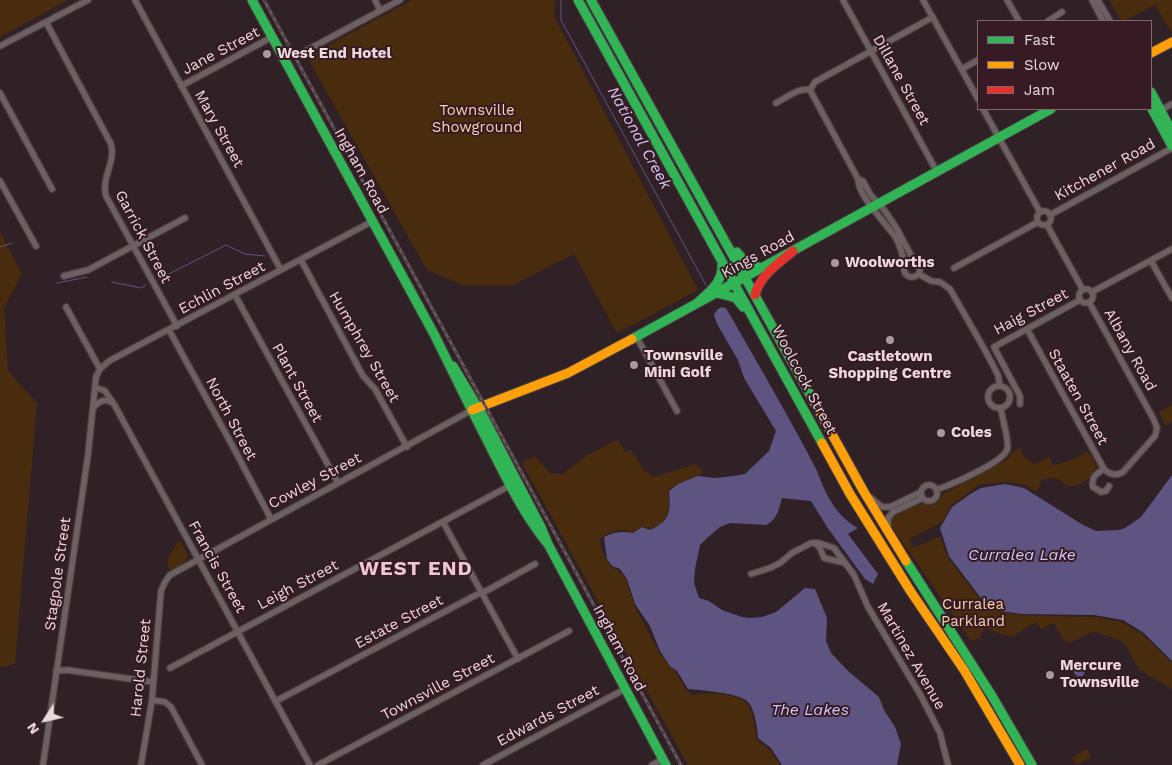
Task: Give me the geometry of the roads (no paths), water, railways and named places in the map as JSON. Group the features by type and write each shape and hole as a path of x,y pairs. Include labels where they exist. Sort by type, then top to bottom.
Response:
{"main road":[{"name":"Ingham Road","path":"252,0 445,356 462,377 475,409 514,483 528,517 548,544 664,762"},
{"name":"Woolcock Street","path":"578,0 855,503 911,592 964,670 1020,765"},
{"name":"Woolcock Street","path":"591,0 864,492 994,697 1032,765"},
{"path":"1152,52 1172,42"},
{"path":"1152,96 1155,110 1172,147"},
{"name":"Kings Road","path":"475,409 568,373 1049,110"},
{"path":"1155,110 1172,132"},
{"path":"677,154 698,181 739,256 749,265 762,268"},
{"path":"755,295 757,286 762,280 794,250"},
{"path":"696,304 720,280 723,272 721,260"},
{"path":"717,293 728,295 738,300 750,320 770,346"}],"street":[{"path":"0,46 88,0"},
{"name":"Mary Street","path":"135,0 282,270"},
{"path":"374,0 380,10"},
{"path":"300,54 400,0"},
{"name":"Dillane Street","path":"843,0 937,172"},
{"path":"924,0 977,98"},
{"path":"1007,0 1018,20"},
{"path":"1092,0 1102,20"},
{"path":"1098,0 1109,20"},
{"path":"1050,20 1062,12"},
{"path":"810,90 815,82 933,18"},
{"name":"Garrick Street","path":"46,22 111,144 113,152 112,161 104,188 110,204 177,326"},
{"name":"Jane Street","path":"181,86 272,37"},
{"path":"962,70 977,61"},
{"path":"776,103 800,90 810,90"},
{"path":"810,90 858,179 858,184 902,237 914,261 920,266 919,274"},
{"path":"0,94 52,189"},
{"path":"1155,110 1172,104"},
{"path":"984,110 1040,212"},
{"name":"Kitchener Road","path":"1050,214 1172,147"},
{"path":"0,181 36,246"},
{"path":"876,205 896,240 905,265 906,275 911,277 919,274"},
{"path":"1040,212 1050,214 1051,220 1047,225"},
{"path":"1040,212 1037,216 1038,222 1042,225 1047,225"},
{"path":"64,276 88,270 185,218"},
{"name":"Echlin Street","path":"100,369 109,362 373,221"},
{"path":"954,268 1038,222"},
{"path":"1047,225 1083,290"},
{"name":"Haig Street","path":"1092,292 1172,249"},
{"name":"Humphrey Street","path":"301,260 363,376 375,389 407,447"},
{"path":"905,265 914,261"},
{"path":"1151,261 1172,298"},
{"path":"919,274 931,281 940,282 950,289 998,375 1000,386"},
{"path":"1087,289 1092,292 1093,298 1089,302 1084,303 1080,300 1079,294 1083,290 1087,289"},
{"name":"Plant Street","path":"235,295 338,483"},
{"name":"Haig Street","path":"1020,404 1020,396 994,347 1080,300"},
{"name":"Albany Road","path":"1089,302 1154,418 1157,428 1156,436 1124,472 1110,474"},
{"path":"66,308 100,369 96,377 95,387"},
{"name":"Staaten Street","path":"1027,329 1104,469 1110,474"},
{"name":"North Street","path":"169,330 232,445 270,520"},
{"path":"636,336 677,410"},
{"path":"1000,386 1006,389 1011,396 1008,404 1002,409 992,405 988,397 990,391 1000,386"},
{"name":"Francis Street","path":"95,387 105,391 114,404 310,765"},
{"name":"Stagpole Street","path":"43,765 88,455 95,387"},
{"path":"93,408 99,402 106,400 114,404"},
{"name":"Cowley Street","path":"170,575 475,409"},
{"path":"936,490 953,484 979,470 1000,458 1008,449 1002,409"},
{"path":"1104,469 1094,475 1093,487 1101,492 1106,491 1109,486"},
{"name":"Leigh Street","path":"170,668 514,483"},
{"path":"888,532 888,518 893,512 922,495 924,486 933,486 937,495 933,500 928,501 922,495"},
{"path":"864,492 886,508 922,495"},
{"path":"444,522 518,658"},
{"path":"751,574 770,568 805,545 816,543 824,558 845,563"},
{"name":"Martinez Avenue","path":"816,543 830,546 835,550 854,575 868,607 940,733 948,765"},
{"path":"821,552 826,546"},
{"path":"830,560 834,557 835,550"},
{"name":"Estate Street","path":"276,702 535,564"},
{"name":"Harold Street","path":"141,765 152,700 161,591 170,575"},
{"name":"Townsville Street","path":"318,765 569,631"},
{"path":"56,671 67,670 153,682"},
{"name":"Edwards Street","path":"483,765 625,689"},
{"path":"152,700 164,702 171,707 202,765"},
{"path":"652,765 664,762"}],"water":[{"name":"The Lakes","path":"721,307 726,308 794,427 832,503 845,519 858,528 848,534 878,574 873,584 865,579 827,527 811,501 782,498 779,510 770,523 766,525 730,523 720,527 700,545 694,583 699,598 709,601 722,610 750,618 762,617 776,612 805,588 815,589 827,618 826,641 831,653 848,671 879,697 884,710 895,727 901,744 897,765 782,765 771,748 758,738 754,713 747,701 728,694 688,689 677,671 670,666 660,651 650,626 635,604 627,579 620,569 612,566 607,559 604,537 618,532 633,533 642,527 650,530 657,527 668,515 670,505 669,491 678,484 698,476 715,478 745,474 769,451 776,431 744,378 738,360 717,324 714,315"},
{"name":"Curralea Lake","path":"1172,475 1172,661 1144,633 1123,620 1094,615 1022,614 1000,611 980,597 949,556 940,528 952,507 972,493 981,488 1005,484 1024,488 1083,525 1096,531 1119,530 1141,517"},
{"path":"1076,662 1077,666 1083,667 1085,671 1083,676 1077,676 1074,673 1074,669 1069,668 1068,664"}],"waterway":[{"name":"National Creek","path":"561,0 561,20 706,285"},
{"path":"0,247 12,243"},
{"path":"159,279 226,245 245,254 265,256"},
{"path":"57,283 87,277"},
{"path":"112,282 141,288 146,285"}],"railway":[{"path":"264,0 681,765"}],"place":[{"name":"West End Hotel","path":"267,54"},
{"name":"Woolworths","path":"835,263"},
{"name":"Castletown Shopping Centre","path":"890,340"},
{"name":"Townsville Mini Golf","path":"634,365"},
{"name":"Coles","path":"941,433"},
{"name":"Mercure Townsville","path":"1050,675"}],"district":[{"name":"WEST END","path":"416,569"}],"park label":[{"name":"Townsville Showground","path":"477,120"},
{"name":"Curralea Parkland","path":"973,614"}]}
